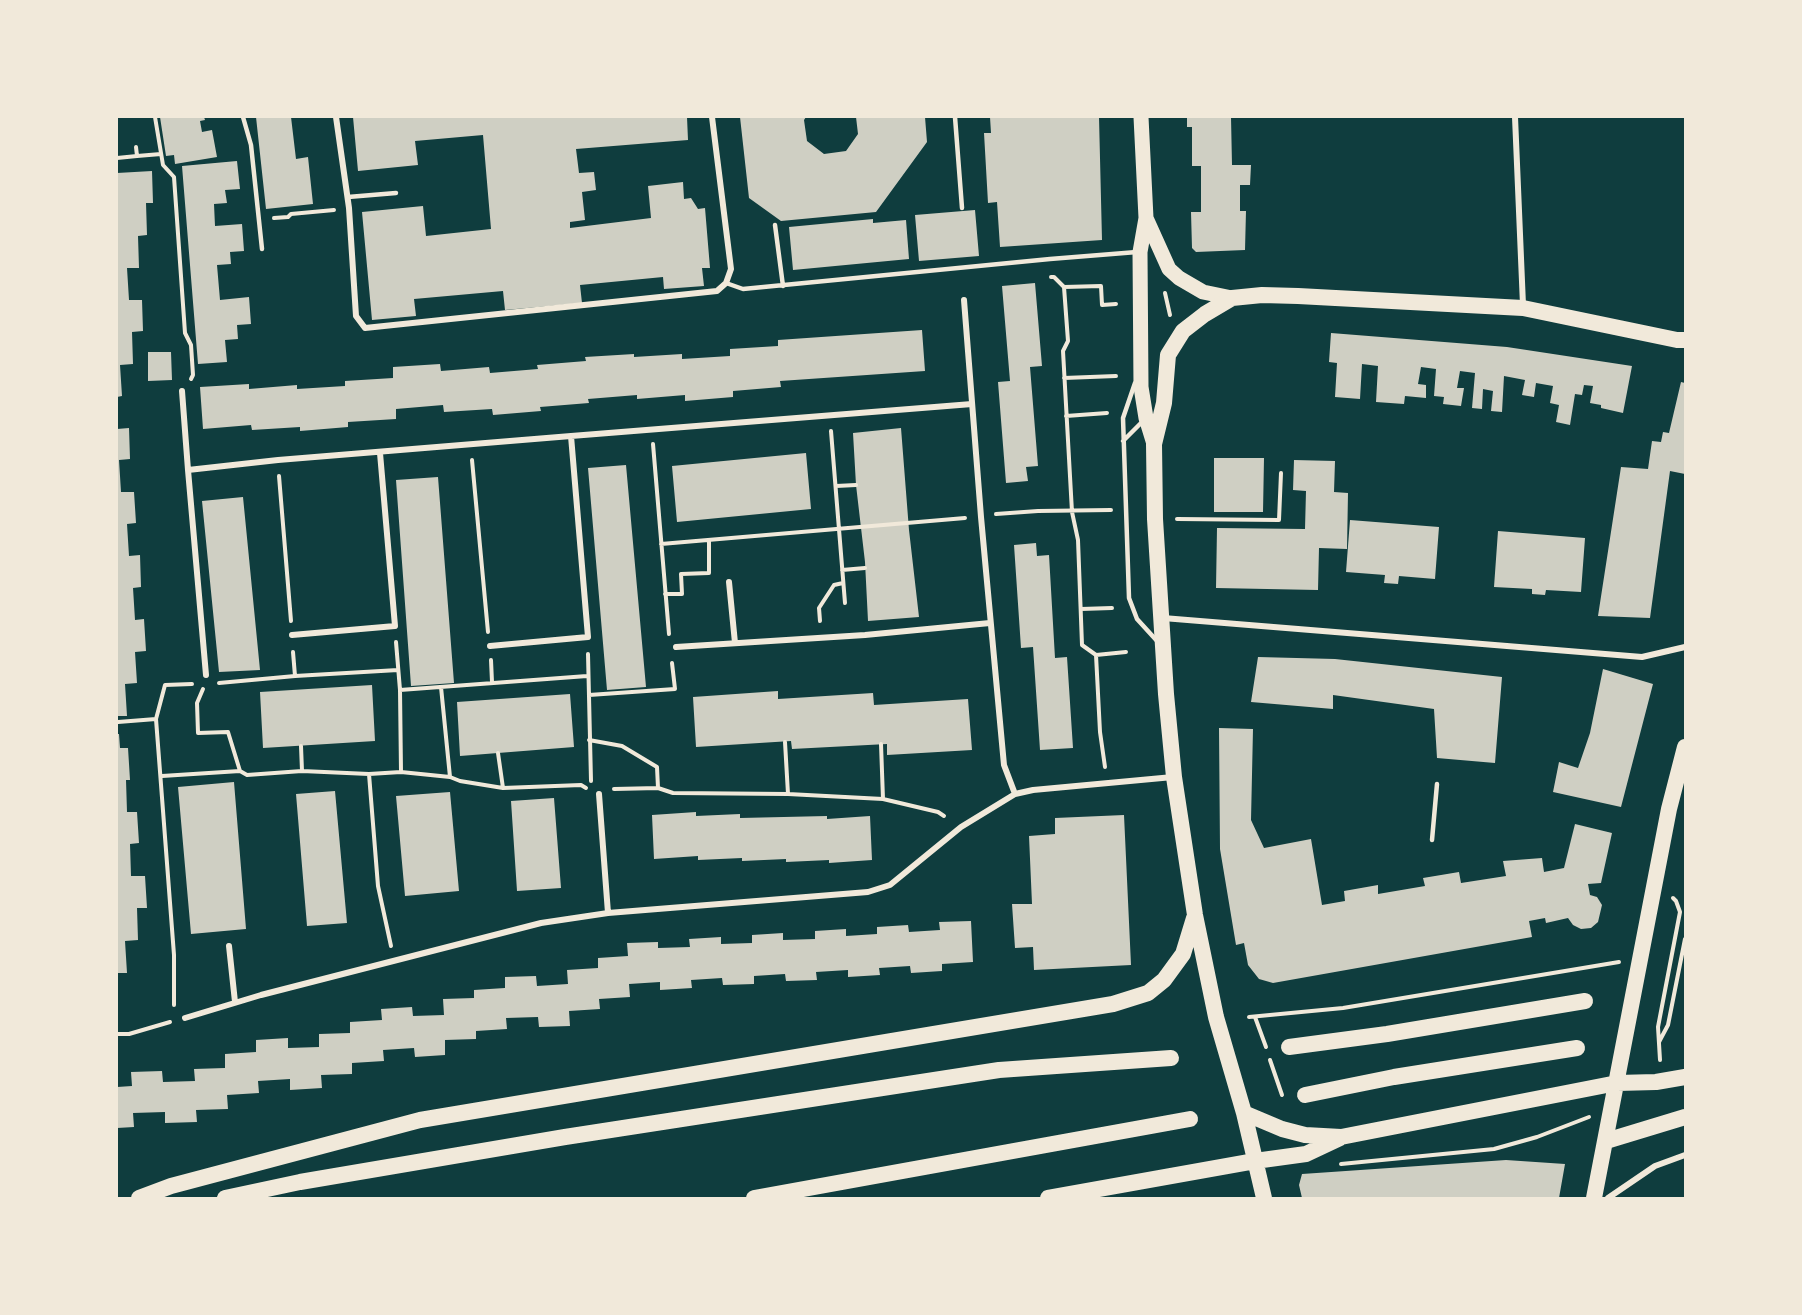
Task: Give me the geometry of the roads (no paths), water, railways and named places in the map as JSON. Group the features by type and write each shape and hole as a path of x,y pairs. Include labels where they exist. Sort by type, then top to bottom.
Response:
{"highway":[{"path":"1264,1198 1256,1161 1218,1026 1195,915 1174,777 1155,519 1155,411 1168,355 1183,331 1205,314 1232,298 1298,296 1523,308 1682,342"},
{"path":"1594,1198 1670,809 1684,762"},
{"path":"140,1198 171,1186 420,1120 1113,1004 1148,993 1164,980 1183,954 1195,915"},
{"path":"1289,1047 1387,1034 1585,1001"},
{"path":"1305,1095 1394,1077 1577,1048"},
{"path":"225,1198 300,1182 565,1137 999,1070 1171,1059"},
{"path":"1245,1121 1266,1124 1305,1135 1341,1137 1617,1083 1656,1082 1685,1077"},
{"path":"1606,1141 1685,1118"},
{"path":"754,1198 1190,1119"},
{"path":"1048,1198 1306,1154 1341,1137"}],"main road":[{"path":"1141,117 1146,218 1140,252 1142,387 1155,411 1154,444"},
{"path":"1146,218 1169,269 1179,278 1203,292 1232,298"}],"street":[{"path":"336,117 348,197 356,316 365,328 717,291 726,284 731,269 712,117"},
{"path":"1515,117 1523,308"},
{"path":"964,300 1004,765 1015,794"},
{"path":"182,391 206,675"},
{"path":"188,470 278,460 972,404"},
{"path":"490,646 588,637 571,436"},
{"path":"292,635 395,626 380,453"},
{"path":"729,582 735,643"},
{"path":"1162,618 1642,657 1685,647"},
{"path":"676,647 990,623"},
{"path":"185,1018 235,1002 541,923 608,913 868,892 890,885 961,827 1015,794 1034,790 1174,777"},
{"path":"598,792 608,913"},
{"path":"229,946 235,1002"},
{"path":"1608,1198 1655,1166 1685,1155"}],"lane":[{"path":"243,117 251,145 261,249"},
{"path":"955,117 962,208"},
{"path":"348,197 396,193"},
{"path":"775,225 783,286"},
{"path":"726,284 743,289 783,286 1140,252"},
{"path":"1142,362 1123,418 1129,598 1137,619 1164,649"},
{"path":"1123,441 1155,411"},
{"path":"1432,840 1437,784"}]}
